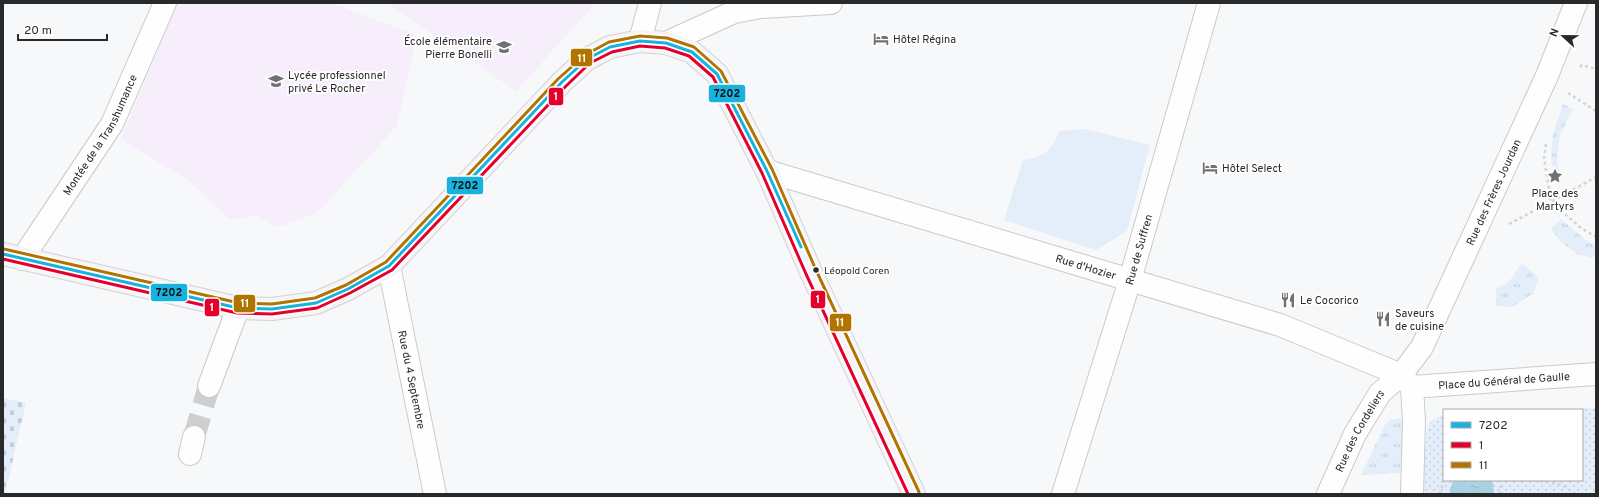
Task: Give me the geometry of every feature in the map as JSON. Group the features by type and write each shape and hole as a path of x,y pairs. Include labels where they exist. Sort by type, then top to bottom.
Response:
{"main road":[{"path":"12,257 238,308 272,309 316,303 348,289 389,266 562,82 587,59 610,47 640,42 666,43 692,52 717,74 767,171 811,272 914,494"}],"street":[{"name":"Montée de la Transhumance","path":"12,257 112,124 165,3"},
{"path":"640,42 650,3"},
{"path":"666,43 734,12 761,7 831,3"},
{"name":"Rue de Suffren","path":"1063,494 1130,280 1209,3"},
{"name":"Rue des Frères Jourdan","path":"1406,381 1546,78 1576,3"},
{"name":"Rue d'Hozier","path":"767,171 1280,325 1406,381"},
{"name":"Rue du 4 Septembre","path":"389,266 435,494"},
{"path":"209,386 238,308"},
{"name":"Place du Général de Gaulle","path":"1406,381 1596,374"},
{"path":"1406,381 1414,421 1412,494"},
{"name":"Rue des Cordeliers","path":"1328,494 1358,428 1380,393 1406,381"}],"path":[{"path":"1562,89 1596,111"},
{"path":"1547,137 1544,158 1551,202 1581,228 1596,237"},
{"path":"1509,224 1596,177"},
{"path":"1440,494 1443,481"},
{"path":"1500,494 1501,481"},
{"path":"1540,481 1562,485 1576,494"}],"shaded area":[{"name":"Lycée professionnel privé Le Rocher","path":"177,3 331,3 417,35 397,126 317,213 279,227 258,216 238,219 228,218 189,181 121,139"},
{"name":"École élémentaire Pierre Bonelli","path":"387,3 596,3 516,91"}],"green space":[{"path":"1563,104 1573,109 1560,135 1557,161 1561,182 1557,182 1551,159 1553,134"},
{"path":"1085,129 1150,145 1127,231 1096,250 1004,220 1023,160 1042,155 1046,152 1054,144 1059,131"},
{"path":"1561,219 1588,242 1596,245 1596,251 1593,258 1577,254 1559,240 1551,229"},
{"path":"1522,263 1539,278 1533,294 1512,307 1496,306 1496,288 1508,283"},
{"path":"3,398 26,403 5,494 3,494"},
{"path":"1596,408 1596,494 1422,494 1427,427 1431,421 1443,415 1443,481 1583,481 1583,409 1569,409"},
{"path":"1400,418 1403,425 1400,473 1361,475 1385,425 1390,420"}],"water":[{"path":"1453,481 1492,481 1494,494 1450,494"}],"tunnel":[{"path":"194,437 209,386"}],"transit line":[{"name":"11","path":"4,249 239,303 272,304 315,298 346,285 386,262 558,79 585,55 609,42 640,36 667,38 694,47 721,71 772,169 816,270 919,492"},
{"name":"7202","path":"3,254 238,308 272,309 316,303 348,289 389,266 562,82 587,59 610,47 640,41 666,43 692,52 717,74 767,171 801,247"},
{"name":"1","path":"3,259 237,313 272,314 317,308 350,293 392,270 566,86 590,63 612,52 640,46 665,48 689,56 713,77 762,173 806,274 908,494"}],"place":[{"name":"Hôtel Régina","path":"881,39"},
{"name":"École élémentaire Pierre Bonelli","path":"504,47"},
{"name":"Lycée professionnel privé Le Rocher","path":"276,81"},
{"name":"Hôtel Select","path":"1210,168"},
{"name":"Place des Martyrs","path":"1555,176"},
{"name":"Léopold Coren","path":"816,270"},
{"name":"Le Cocorico","path":"1288,300"},
{"name":"Saveurs de cuisine","path":"1383,319"}]}
